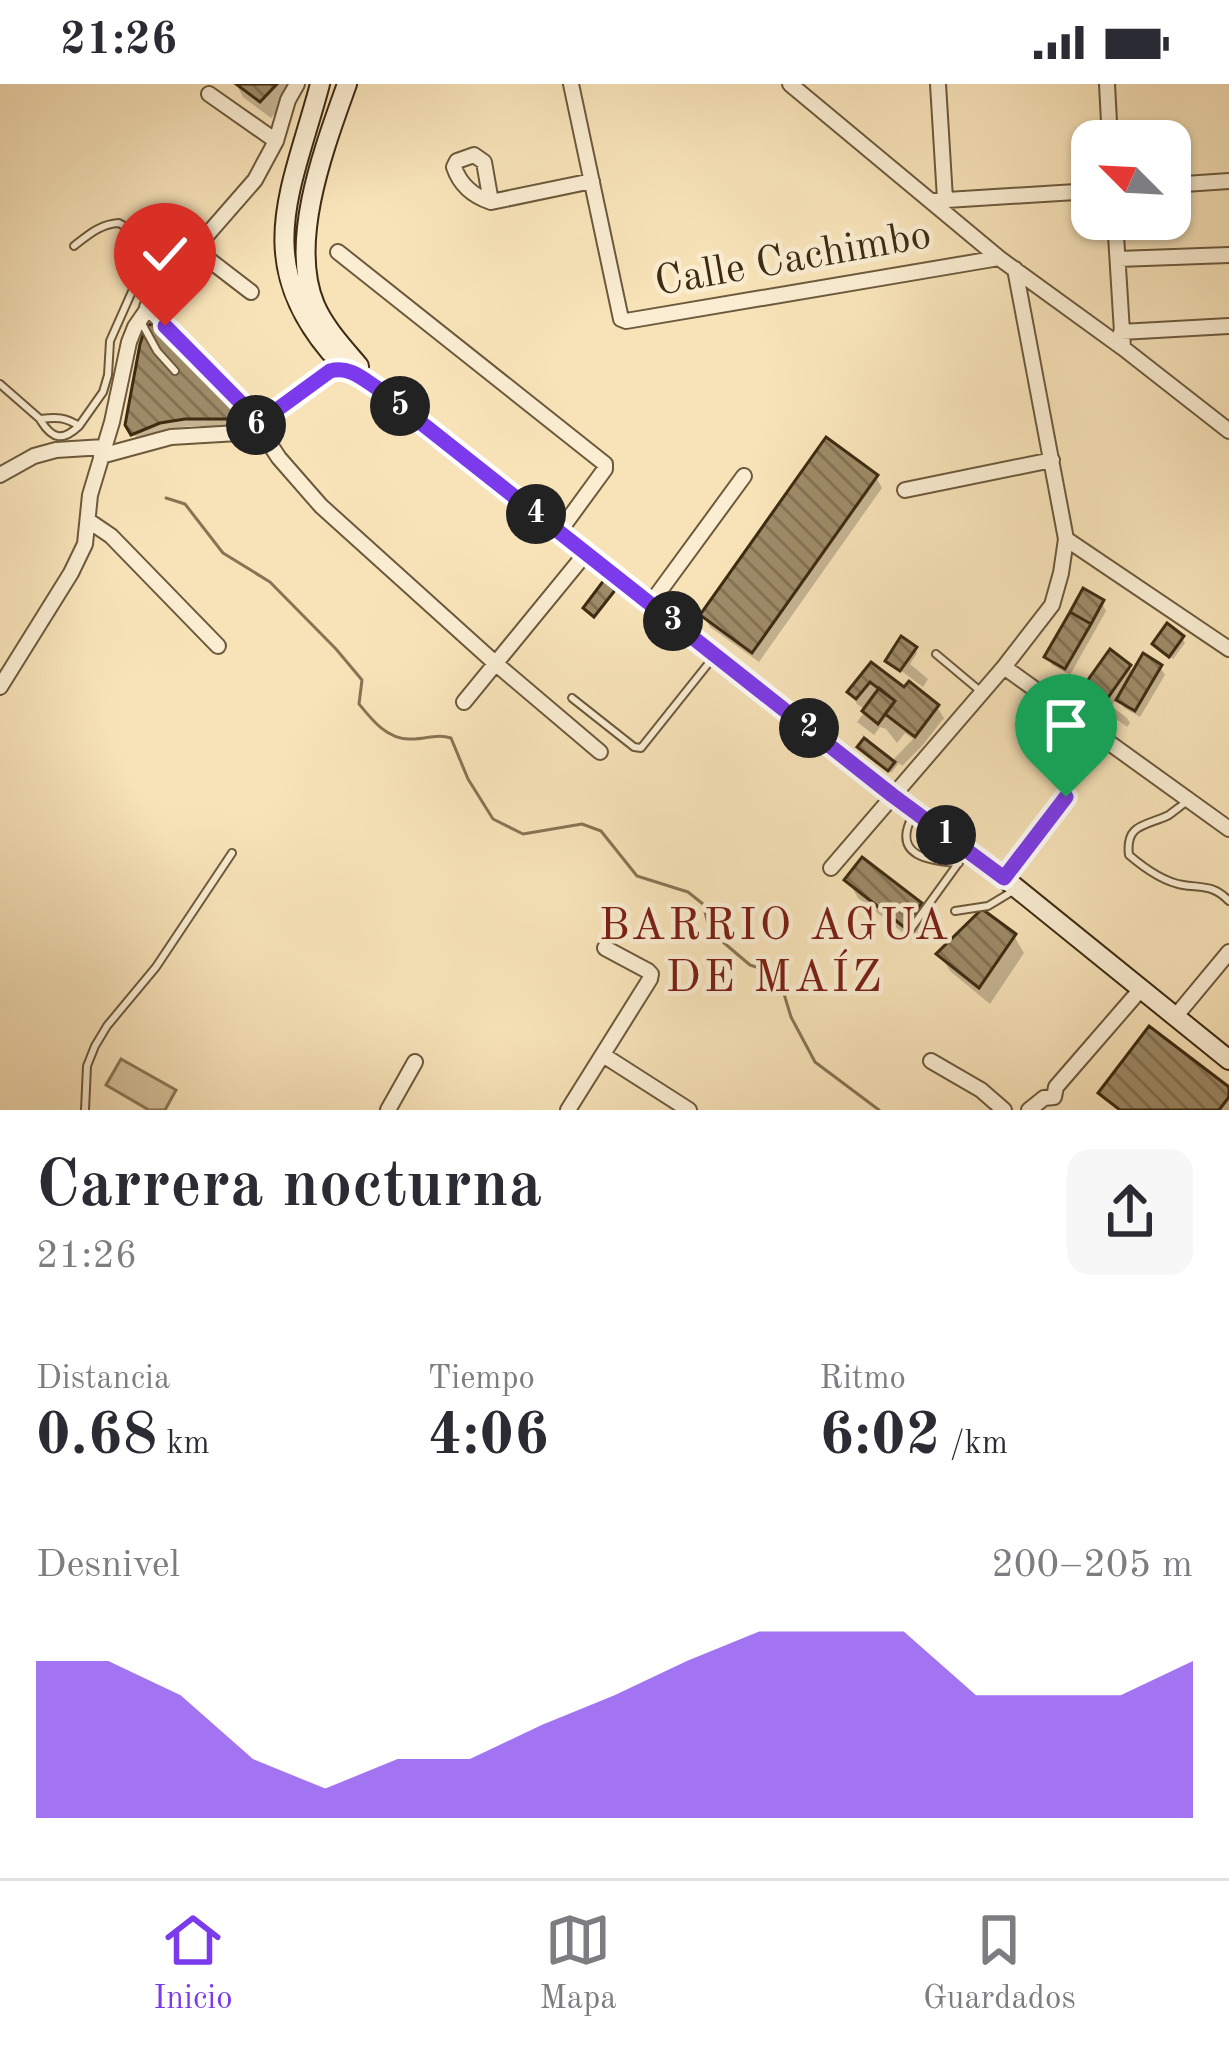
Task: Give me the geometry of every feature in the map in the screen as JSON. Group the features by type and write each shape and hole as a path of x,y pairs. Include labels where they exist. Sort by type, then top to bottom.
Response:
{"main road":[{"path":"347,84 314,188 305,263 310,291 325,325 377,388"},
{"path":"320,87 287,200 282,247 294,298 330,352 915,812 963,857 1010,883 1229,1060"}],"street":[{"path":"0,686 80,557 129,342 143,313 255,180 276,141 297,84"},
{"name":"Calle Cachimbo","path":"572,84 621,319 1000,258"},
{"path":"790,84 938,200 1000,258 1122,340 1229,431"},
{"path":"938,84 938,200"},
{"path":"1107,84 1109,120"},
{"path":"209,94 276,141"},
{"path":"491,202 592,181"},
{"path":"1191,184 1229,181"},
{"path":"938,200 1071,192"},
{"path":"1117,240 1122,340"},
{"path":"195,249 251,292"},
{"path":"338,253 605,464 560,532"},
{"path":"1118,259 1229,255"},
{"path":"831,868 1052,605 1066,539 1015,269"},
{"path":"143,313 248,410 321,506 600,752"},
{"path":"1122,340 1229,326"},
{"path":"301,392 324,360 310,328"},
{"path":"0,476 34,456 56,450 103,451 156,440 186,427 238,433 330,371 353,372"},
{"path":"905,490 1052,460"},
{"path":"651,603 744,476"},
{"path":"89,521 111,536 218,646"},
{"path":"1066,539 1229,649"},
{"path":"464,702 586,553"},
{"path":"1004,667 1229,829"},
{"path":"1010,883 1066,797"},
{"path":"568,1110 651,974 605,948"},
{"path":"1175,1017 1229,952"},
{"path":"1054,1097 1056,1088 1141,988"},
{"path":"603,1055 689,1110"},
{"path":"932,1061 1004,1110"},
{"path":"388,1110 416,1062"},
{"path":"1029,1110 1054,1097"},
{"path":"1054,1097 1066,1110"}],"lane":[{"path":"74,246 95,230 118,223 183,262"},
{"path":"0,384 53,436 64,438 79,426 100,400 108,375 110,341 154,242"},
{"path":"143,313 157,351 175,371"},
{"path":"40,419 68,418 79,426"},
{"path":"936,654 982,692"},
{"path":"572,698 641,748 716,655"},
{"path":"1189,800 1135,830 1128,841 1129,855 1164,878 1181,885 1210,886 1229,901"},
{"path":"915,812 906,833 912,850 934,861 963,857"},
{"path":"85,1110 94,1046 156,967 232,854"},
{"path":"910,930 963,857"},
{"path":"956,911 988,906 1010,883"}],"shaded area":[{"path":"121,1059 176,1090 165,1110 149,1110 106,1085"}],"building":[{"path":"236,84 277,84 260,102"},
{"path":"154,323 247,419 185,419 131,435 125,425 140,344 146,326"},
{"path":"826,437 878,475 752,653 700,615"},
{"path":"604,580 616,589 594,617 583,608"},
{"path":"1083,588 1104,600 1091,624 1070,612"},
{"path":"1070,612 1091,624 1065,669 1044,657"},
{"path":"1167,623 1184,636 1169,657 1152,644"},
{"path":"901,636 917,647 900,671 885,661"},
{"path":"1110,649 1131,665 1102,706 1080,691"},
{"path":"1143,653 1162,665 1135,711 1116,700"},
{"path":"871,662 904,687 909,681 939,705 915,737 885,714 895,701 870,682 856,699 847,692"},
{"path":"879,688 895,701 878,724 862,711"},
{"path":"864,738 895,762 888,771 857,747"},
{"path":"862,857 922,903 904,927 844,880"},
{"path":"982,909 1016,934 979,988 936,954"},
{"path":"1149,1026 1229,1087 1229,1097 1219,1110 1120,1110 1098,1093"}],"waterway":[{"path":"166,498 185,504 223,553 270,582 336,649 362,680 359,704 381,727 401,738 451,738 468,779 493,819 523,834 582,824 601,831 637,876 688,892 703,904 710,931 750,965 778,974 791,1017 815,1062 879,1110"}],"district":[{"name":"BARRIO AGUA DE MAÍZ","path":"775,953"}],"route":[{"path":"165,326 248,410 256,425 330,371 353,372 1004,878 1066,797"}]}
